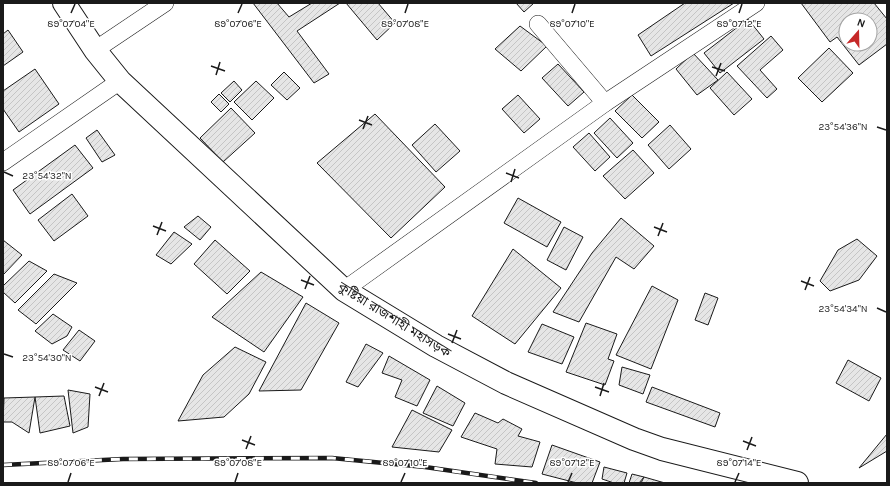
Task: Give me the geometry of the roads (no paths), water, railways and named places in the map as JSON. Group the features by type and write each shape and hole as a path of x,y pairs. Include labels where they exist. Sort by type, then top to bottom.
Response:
{"highway":[{"name":"কুষ্টিয়া রাজশাহী মহাসড়ক","path":"64,3 95,50 120,81 344,290 436,346 506,382 600,424 662,449 797,483"}],"street":[{"path":"95,50 165,3"},
{"path":"344,290 606,103 756,3"},
{"path":"538,24 606,103"},
{"path":"3,162 120,81"}],"railway":[{"path":"3,465 123,459 332,458 425,467 536,483"}]}
